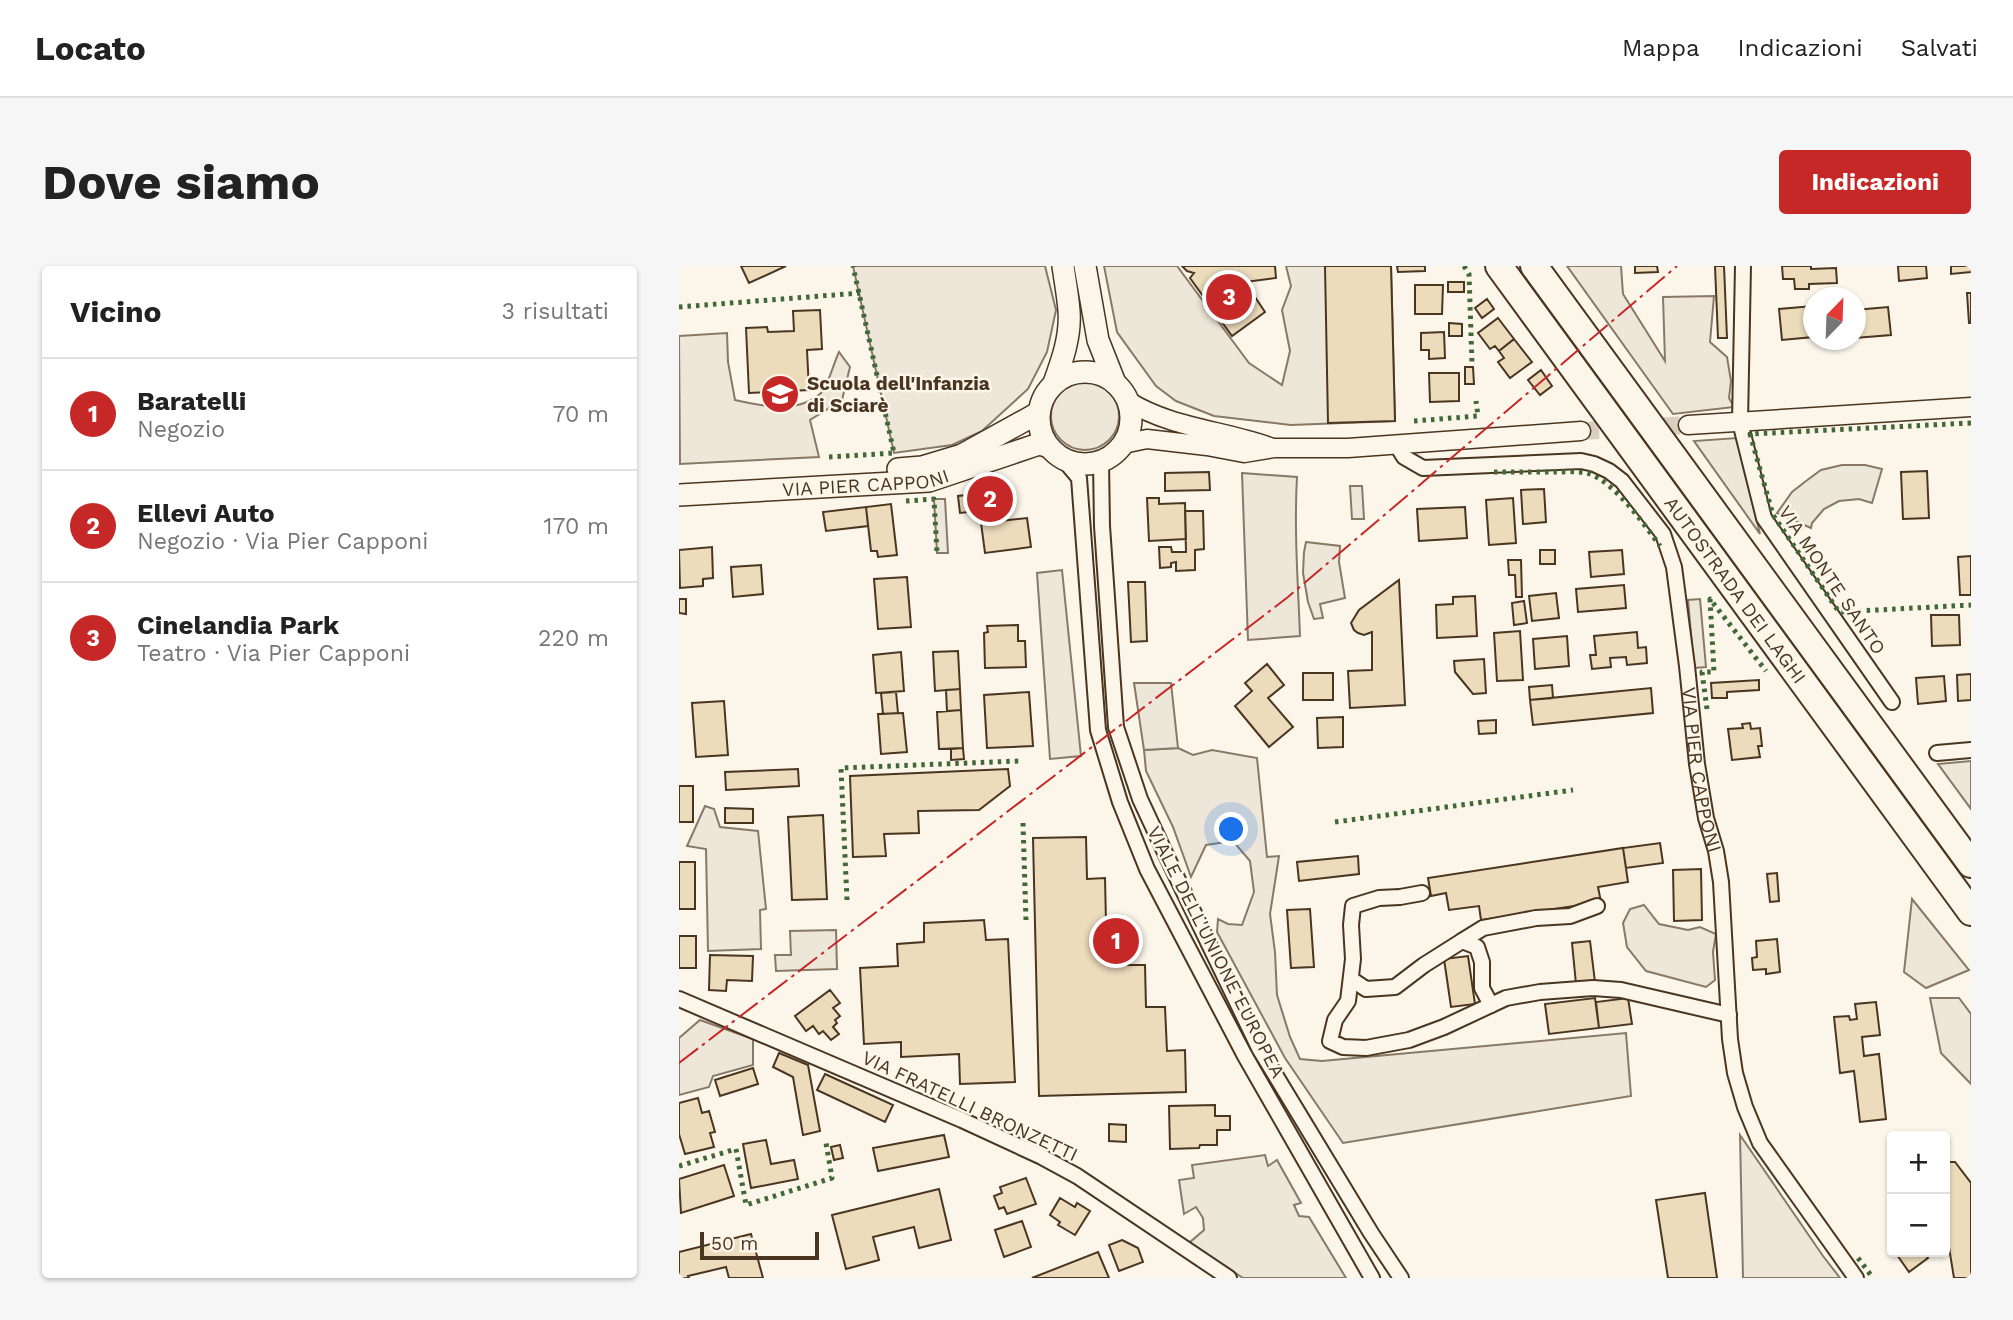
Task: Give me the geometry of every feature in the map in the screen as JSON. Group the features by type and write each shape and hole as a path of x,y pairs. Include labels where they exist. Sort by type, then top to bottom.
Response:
{"highway":[{"name":"AUTOSTRADA DEI LAGHI","path":"1499,266 1971,912"},
{"name":"AUTOSTRADA DEI LAGHI","path":"1534,266 1971,864"}],"main road":[{"path":"1053,383 1068,375 1085,371 1101,374 1123,391 1131,419 1128,436 1114,454 1101,462 1076,464 1056,453 1040,430 1038,413 1043,397 1053,383 1062,362 1068,334 1070,312 1063,266"},
{"path":"1085,266 1098,340 1115,383"},
{"name":"VIA PIER CAPPONI","path":"679,482 922,467 962,455 1038,413"},
{"name":"VIA PIER CAPPONI","path":"679,495 929,481 1039,444 1056,453"}],"street":[{"name":"VIA MONTE SANTO","path":"1743,266 1740,422 1764,518 1892,702"},
{"path":"1128,401 1159,416 1210,432 1246,438 1274,448"},
{"path":"1688,425 1971,407"},
{"path":"1123,444 1147,439 1244,453 1274,448 1329,448 1581,431"},
{"name":"VIA PIER CAPPONI","path":"1396,444 1404,457 1423,468 1581,461 1594,464 1622,481 1663,534 1674,567 1697,764 1706,818 1717,851 1735,1073 1760,1143 1856,1278"},
{"name":"VIALE DELL'UNIONE EUROPEA","path":"1056,453 1079,478 1098,730 1120,802 1147,869 1239,1044 1361,1271 1372,1278"},
{"name":"VIALE DELL'UNIONE EUROPEA","path":"1101,462 1102,526 1116,726 1140,799 1259,1048 1401,1278"},
{"path":"1937,753 1971,750"},
{"path":"1422,892 1379,898 1353,906 1353,959 1348,1001 1335,1020 1330,1041 1342,1047 1366,1048 1409,1041 1506,998 1593,988 1621,990 1729,1014"},
{"path":"1351,979 1366,989 1395,987 1424,965 1483,928 1536,918 1570,916 1597,906"},
{"path":"1462,941 1477,947 1482,962 1482,988 1491,1005"},
{"name":"VIA FRATELLI BRONZETTI","path":"679,999 1042,1157 1077,1176 1229,1278"}],"shaded area":[{"path":"853,266 1045,266 1056,310 1047,352 1028,389 982,431 952,445 894,453"},
{"path":"1104,266 1177,266 1249,363 1282,385 1290,351 1282,310 1291,286 1286,266 1391,266 1395,421 1291,425 1214,416 1176,401 1156,386 1117,332"},
{"path":"1567,266 1621,266 1623,294 1665,361 1663,297 1714,296 1710,342 1727,357 1731,381 1729,398 1734,407 1673,414"},
{"path":"727,333 728,362 735,400 756,404 779,407 812,400 824,390 839,352 850,367 842,400 810,420 819,457 680,464 679,336"},
{"path":"1085,382 1098,385 1109,392 1116,403 1119,416 1116,429 1109,440 1098,447 1085,450 1072,447 1061,440 1054,429 1051,416 1054,403 1061,392 1072,385"},
{"path":"1737,438 1760,534 1694,441"},
{"path":"1842,465 1865,465 1882,469 1872,503 1859,499 1839,501 1824,509 1811,528 1777,513 1792,492 1806,481 1821,470"},
{"path":"1242,473 1297,477 1296,537 1300,636 1248,640"},
{"path":"1350,486 1362,486 1364,519 1352,519"},
{"path":"934,499 945,499 948,553 937,553"},
{"path":"1306,542 1340,546 1339,562 1345,598 1320,604 1323,618 1314,619 1308,602 1303,573"},
{"path":"1062,570 1081,756 1050,759 1037,573"},
{"path":"1700,599 1706,667 1694,668 1688,600"},
{"path":"1134,683 1171,683 1178,748 1144,750"},
{"path":"1178,748 1193,755 1212,750 1257,758 1267,857 1279,856 1270,914 1277,995 1300,1059 1322,1061 1626,1033 1631,1096 1343,1143 1285,1058 1217,932 1218,919 1228,924 1242,925 1254,892 1250,861 1233,841 1206,845 1191,877 1173,827 1146,771 1144,750"},
{"path":"1971,761 1971,809 1938,764"},
{"path":"705,806 714,809 720,827 758,831 766,909 760,910 761,949 708,951 706,849 687,846"},
{"path":"1912,899 1969,970 1926,988 1904,972"},
{"path":"1644,905 1659,924 1688,930 1700,927 1716,934 1713,952 1715,980 1706,987 1646,971 1627,947 1623,923 1630,909"},
{"path":"836,930 837,969 776,971 775,955 791,955 790,931"},
{"path":"1930,998 1959,998 1971,1014 1971,1084 1941,1053"},
{"path":"700,1020 753,1039 753,1065 713,1076 709,1087 679,1095 679,1038"},
{"path":"1740,1135 1823,1256 1840,1278 1743,1278"},
{"path":"1265,1155 1268,1166 1277,1160 1301,1203 1294,1205 1299,1216 1309,1217 1346,1278 1243,1278 1189,1243 1204,1230 1203,1218 1196,1207 1184,1214 1179,1180 1194,1178 1192,1165"}],"building":[{"path":"741,266 786,266 749,283"},
{"path":"1182,266 1275,266 1276,278 1245,282 1265,312 1232,336 1190,278 1194,273"},
{"path":"1325,266 1391,266 1395,421 1328,423"},
{"path":"1397,266 1425,266 1425,271 1398,272"},
{"path":"1635,266 1657,266 1658,272 1635,273"},
{"path":"1715,266 1724,266 1727,338 1718,338"},
{"path":"1782,266 1811,266 1811,269 1836,268 1837,283 1809,284 1809,287 1795,289 1794,279 1783,279"},
{"path":"1898,266 1926,266 1927,278 1899,281"},
{"path":"1951,266 1971,266 1971,272 1951,274"},
{"path":"1448,282 1464,282 1464,292 1448,292"},
{"path":"1415,285 1443,285 1442,314 1415,314"},
{"path":"1967,293 1971,293 1971,323 1969,323"},
{"path":"1487,299 1494,309 1482,318 1475,308"},
{"path":"1803,307 1803,338 1782,340 1779,309"},
{"path":"1888,307 1891,335 1866,337 1866,309"},
{"path":"820,310 822,349 807,350 809,390 749,393 746,328 767,327 768,332 794,331 793,311"},
{"path":"1498,318 1514,339 1499,351 1495,346 1490,349 1478,333"},
{"path":"1449,323 1462,324 1462,336 1449,336"},
{"path":"1444,332 1445,358 1429,359 1429,350 1421,350 1421,333"},
{"path":"1514,339 1532,362 1510,378 1498,362 1504,358 1499,351"},
{"path":"1465,367 1473,367 1474,384 1465,384"},
{"path":"1541,370 1552,386 1540,395 1528,380"},
{"path":"1429,373 1459,373 1459,401 1430,402"},
{"path":"1927,471 1929,518 1903,519 1901,472"},
{"path":"1209,472 1210,490 1165,491 1165,473"},
{"path":"1544,489 1546,522 1523,524 1521,490"},
{"path":"1012,490 1013,507 960,513 958,496"},
{"path":"1147,498 1159,498 1159,504 1185,503 1186,539 1149,541"},
{"path":"1513,498 1516,543 1489,545 1486,500"},
{"path":"891,504 897,555 878,557 877,551 871,551 866,507"},
{"path":"866,507 868,526 826,531 823,512"},
{"path":"1465,507 1467,538 1419,541 1417,509"},
{"path":"1185,511 1203,511 1204,549 1195,550 1195,570 1176,571 1176,562 1171,563 1171,567 1160,568 1159,547 1171,547 1172,552 1186,552"},
{"path":"1027,518 1031,547 985,553 981,523"},
{"path":"712,547 713,578 703,579 703,586 680,588 679,550"},
{"path":"1540,550 1555,550 1555,564 1540,564"},
{"path":"1622,550 1624,574 1591,577 1589,552"},
{"path":"1971,556 1971,595 1960,595 1958,557"},
{"path":"1508,560 1521,560 1522,597 1516,597 1515,575 1509,575"},
{"path":"761,565 763,594 733,597 731,567"},
{"path":"907,577 911,627 878,629 874,579"},
{"path":"1399,580 1405,705 1350,708 1348,671 1372,670 1372,632 1364,635 1358,633 1351,623 1359,610"},
{"path":"1128,582 1145,582 1147,641 1131,642"},
{"path":"1624,585 1626,608 1578,612 1576,589"},
{"path":"1556,593 1559,618 1532,621 1529,596"},
{"path":"1475,596 1477,636 1437,638 1436,605 1453,604 1453,597"},
{"path":"679,599 686,599 686,614 679,613"},
{"path":"1524,601 1527,623 1514,625 1512,603"},
{"path":"1931,615 1959,615 1960,645 1932,646"},
{"path":"1018,625 1018,641 1025,641 1026,667 985,668 984,633 988,632 987,626"},
{"path":"1520,631 1523,680 1497,681 1494,633"},
{"path":"1637,632 1638,648 1646,647 1647,663 1627,665 1626,657 1610,658 1611,667 1592,669 1590,655 1596,655 1594,636"},
{"path":"1567,636 1569,666 1535,669 1533,639"},
{"path":"958,651 960,689 935,691 933,652"},
{"path":"901,652 904,691 876,693 873,655"},
{"path":"1484,659 1486,693 1473,694 1455,672 1454,661"},
{"path":"1267,664 1284,685 1268,698 1293,727 1269,747 1235,706 1252,691 1245,683"},
{"path":"1303,673 1333,673 1333,700 1303,700"},
{"path":"1971,674 1971,700 1958,701 1957,675"},
{"path":"1944,676 1946,701 1918,704 1916,678"},
{"path":"1759,680 1759,690 1727,692 1727,698 1712,698 1711,683"},
{"path":"1552,685 1553,698 1530,700 1529,687"},
{"path":"1651,688 1653,713 1533,725 1530,700"},
{"path":"960,689 961,710 947,711 946,690"},
{"path":"896,692 898,713 883,714 881,693"},
{"path":"1029,692 1033,746 987,748 984,695"},
{"path":"724,701 728,755 696,757 692,703"},
{"path":"961,710 963,748 939,749 937,712"},
{"path":"903,713 907,752 881,754 878,714"},
{"path":"1343,717 1343,747 1318,748 1317,718"},
{"path":"1496,720 1496,733 1479,734 1478,721"},
{"path":"1750,723 1751,729 1760,728 1760,757 1732,760 1728,729 1743,728 1742,724"},
{"path":"963,748 964,759 951,760 951,749"},
{"path":"798,769 799,786 726,790 725,772"},
{"path":"1008,769 1010,786 979,810 918,811 919,833 884,834 886,856 853,857 850,776"},
{"path":"679,786 693,786 693,822 679,822"},
{"path":"725,808 753,809 753,823 725,823"},
{"path":"823,815 827,899 792,900 788,817"},
{"path":"1086,837 1087,879 1105,878 1106,923 1126,922 1127,965 1145,965 1146,1007 1165,1007 1167,1051 1185,1050 1186,1092 1039,1096 1033,838"},
{"path":"1660,843 1663,863 1626,868 1623,848"},
{"path":"1623,848 1628,882 1598,887 1601,902 1481,920 1479,906 1449,910 1446,893 1431,896 1428,878"},
{"path":"1358,856 1359,874 1299,881 1297,862"},
{"path":"679,862 695,862 695,909 679,909"},
{"path":"1701,869 1702,920 1674,921 1673,870"},
{"path":"1777,873 1779,901 1770,902 1767,874"},
{"path":"1310,909 1314,967 1291,968 1287,910"},
{"path":"984,920 986,940 1008,939 1015,1082 960,1084 959,1054 901,1057 901,1042 864,1044 860,968 898,966 897,944 924,942 924,923"},
{"path":"679,936 696,936 696,968 679,968"},
{"path":"1777,939 1780,972 1766,974 1766,969 1753,970 1752,958 1757,957 1756,941"},
{"path":"1590,941 1595,982 1576,984 1572,943"},
{"path":"710,955 753,956 752,981 727,980 726,991 709,990"},
{"path":"1468,956 1475,1004 1451,1007 1444,959"},
{"path":"830,990 840,1003 833,1008 840,1016 833,1027 839,1034 831,1040 823,1031 819,1034 813,1026 806,1031 795,1016"},
{"path":"1595,998 1599,1028 1549,1034 1545,1004"},
{"path":"1628,998 1632,1024 1599,1028 1596,1002"},
{"path":"1876,1002 1880,1035 1862,1037 1864,1056 1879,1054 1886,1119 1860,1122 1854,1071 1840,1073 1834,1017 1849,1016 1850,1020 1857,1019 1855,1004"},
{"path":"779,1053 808,1065 820,1131 803,1135 793,1077 773,1067"},
{"path":"753,1068 758,1084 720,1096 715,1080"},
{"path":"825,1074 893,1105 885,1122 817,1090"},
{"path":"698,1098 702,1113 709,1111 715,1132 710,1133 714,1147 685,1154 679,1134 679,1103"},
{"path":"1215,1105 1215,1116 1230,1116 1230,1130 1217,1130 1217,1145 1170,1149 1169,1106"},
{"path":"1109,1124 1126,1125 1126,1142 1109,1141"},
{"path":"944,1135 949,1157 878,1171 873,1148"},
{"path":"766,1140 771,1164 794,1160 798,1179 751,1188 743,1144"},
{"path":"840,1145 843,1158 834,1160 831,1147"},
{"path":"1950,1162 1955,1162 1971,1183 1971,1278 1954,1278 1950,1254"},
{"path":"724,1165 734,1196 681,1213 679,1179"},
{"path":"1026,1178 1036,1204 1007,1214 1004,1207 999,1209 994,1196 1002,1193 1000,1187"},
{"path":"939,1189 951,1240 919,1248 914,1227 873,1237 879,1260 846,1269 832,1215"},
{"path":"1705,1193 1717,1278 1668,1278 1656,1200"},
{"path":"1060,1198 1075,1207 1077,1203 1090,1211 1075,1235 1058,1225 1060,1222 1050,1215"},
{"path":"1022,1221 1031,1247 1004,1257 995,1230"},
{"path":"751,1234 763,1278 729,1278 726,1267 688,1276 689,1278 679,1278 679,1252"},
{"path":"1122,1240 1138,1248 1143,1262 1119,1271 1109,1245"},
{"path":"1098,1252 1109,1278 1032,1278"},
{"path":"1898,1257 1928,1258 1909,1272"}],"tunnel":[{"path":"1581,431 1688,425"}],"hedge":[{"path":"829,457 894,453 853,266"},
{"path":"1464,266 1469,274 1472,363"},
{"path":"679,307 860,293"},
{"path":"1414,421 1478,416 1476,401"},
{"path":"1971,423 1750,434 1773,515 1839,612 1971,605"},
{"path":"1494,472 1587,473 1618,494 1660,546"},
{"path":"906,501 934,499 937,553"},
{"path":"1707,709 1702,672 1714,672 1710,599 1766,671"},
{"path":"847,900 841,768 1019,761"},
{"path":"1335,822 1573,790"},
{"path":"1023,823 1026,921"},
{"path":"679,1166 736,1149 746,1205 832,1178 826,1143"},
{"path":"1858,1258 1873,1278"}],"power":[{"path":"679,1063 1288,597 1677,266"}],"place":[{"name":"Cinelandia Park","path":"1229,297"},
{"name":"Scuola dell'Infanzia di Sciarè","path":"780,394"},
{"name":"Ellevi Auto","path":"990,499"},
{"name":"Baratelli","path":"1116,941"}]}
